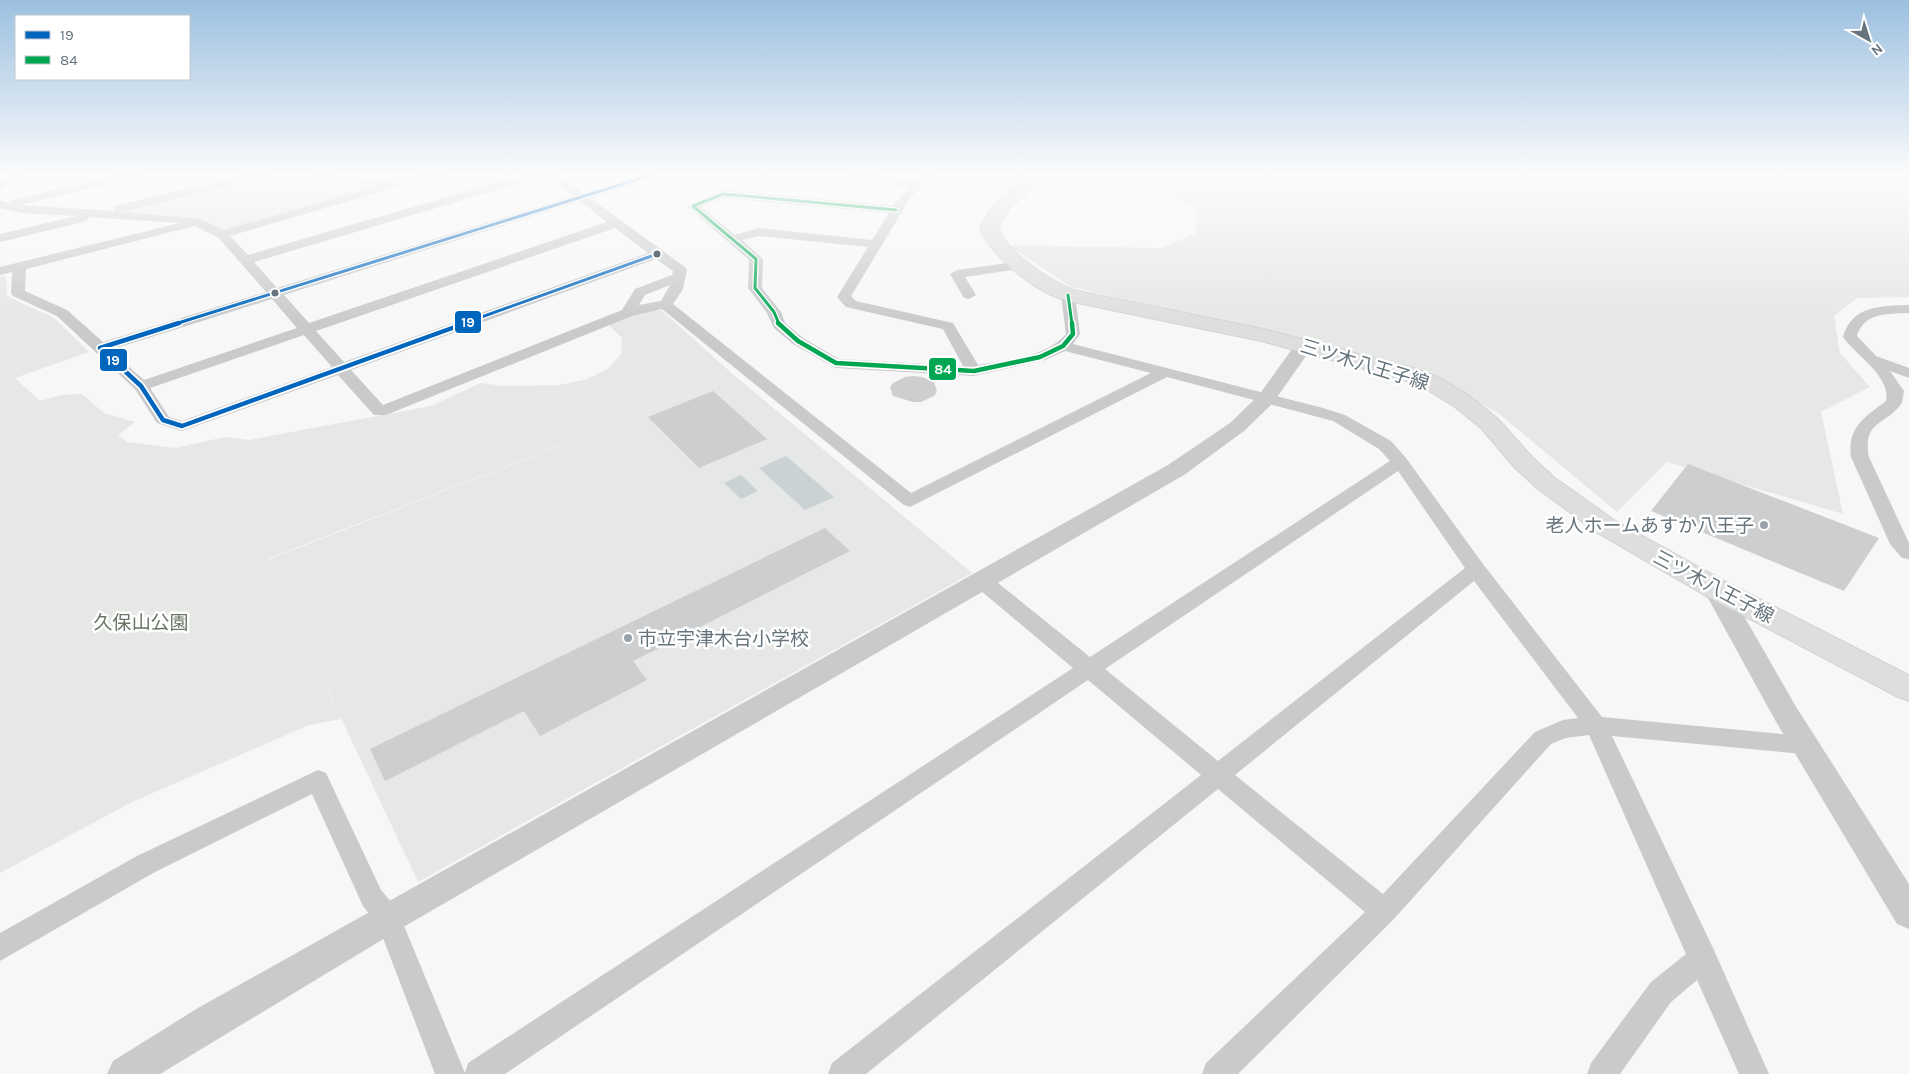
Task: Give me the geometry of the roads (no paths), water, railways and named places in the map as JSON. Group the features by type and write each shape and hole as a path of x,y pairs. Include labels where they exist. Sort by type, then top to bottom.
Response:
{"main road":[{"name":"三ツ木八王子線","path":"991,223 989,234 995,242 1047,286 1068,295 1304,346 1409,374 1451,394 1483,417 1524,462 1577,507 1630,541 1716,589 1909,689"}],"street":[{"path":"0,238 63,223"},
{"path":"0,271 195,223"},
{"path":"202,223 222,234 380,412 627,314 655,305 665,305 910,501 1166,372"},
{"path":"222,234 260,223"},
{"path":"245,260 371,223"},
{"path":"100,348 501,223"},
{"path":"616,223 680,270 676,289 665,305"},
{"path":"141,386 616,223"},
{"path":"710,223 733,239 756,259 756,288 774,312 780,325 798,341 836,363 974,371 1040,357 1063,346 1073,334 1068,295"},
{"path":"889,223 844,297 851,304 948,326 974,371"},
{"path":"733,239 759,232 877,244"},
{"path":"19,266 18,293 62,313 141,386 163,420 182,426 657,254"},
{"path":"969,295 957,274 1021,265"},
{"path":"627,314 640,292 677,278"},
{"path":"1909,309 1868,313 1857,319 1852,327 1850,337 1889,378 1896,391 1894,403 1860,430 1856,443 1899,544 1909,553"},
{"path":"1885,310 1909,319"},
{"path":"1063,346 1317,411 1353,424 1376,438 1400,462 1476,569 1596,725 1703,956 1754,1074"},
{"path":"126,1074 211,1021 388,918 1176,470 1237,428 1266,399 1304,346"},
{"path":"1866,355 1909,373"},
{"path":"479,1074 1400,462"},
{"path":"844,1074 1476,569"},
{"path":"981,580 1384,911"},
{"path":"1716,589 1751,655 1803,745 1909,913"},
{"path":"1217,1074 1384,911 1543,738 1563,729 1596,725 1803,745"},
{"path":"0,948 146,864 318,780 372,898 388,918 450,1074"},
{"path":"1602,1074 1661,992 1703,956"}],"place":[{"name":"老人ホームあすか八王子","path":"1764,525"},
{"name":"市立宇津木台小学校","path":"628,638"}],"park label":[{"name":"久保山公園","path":"141,622"}]}
